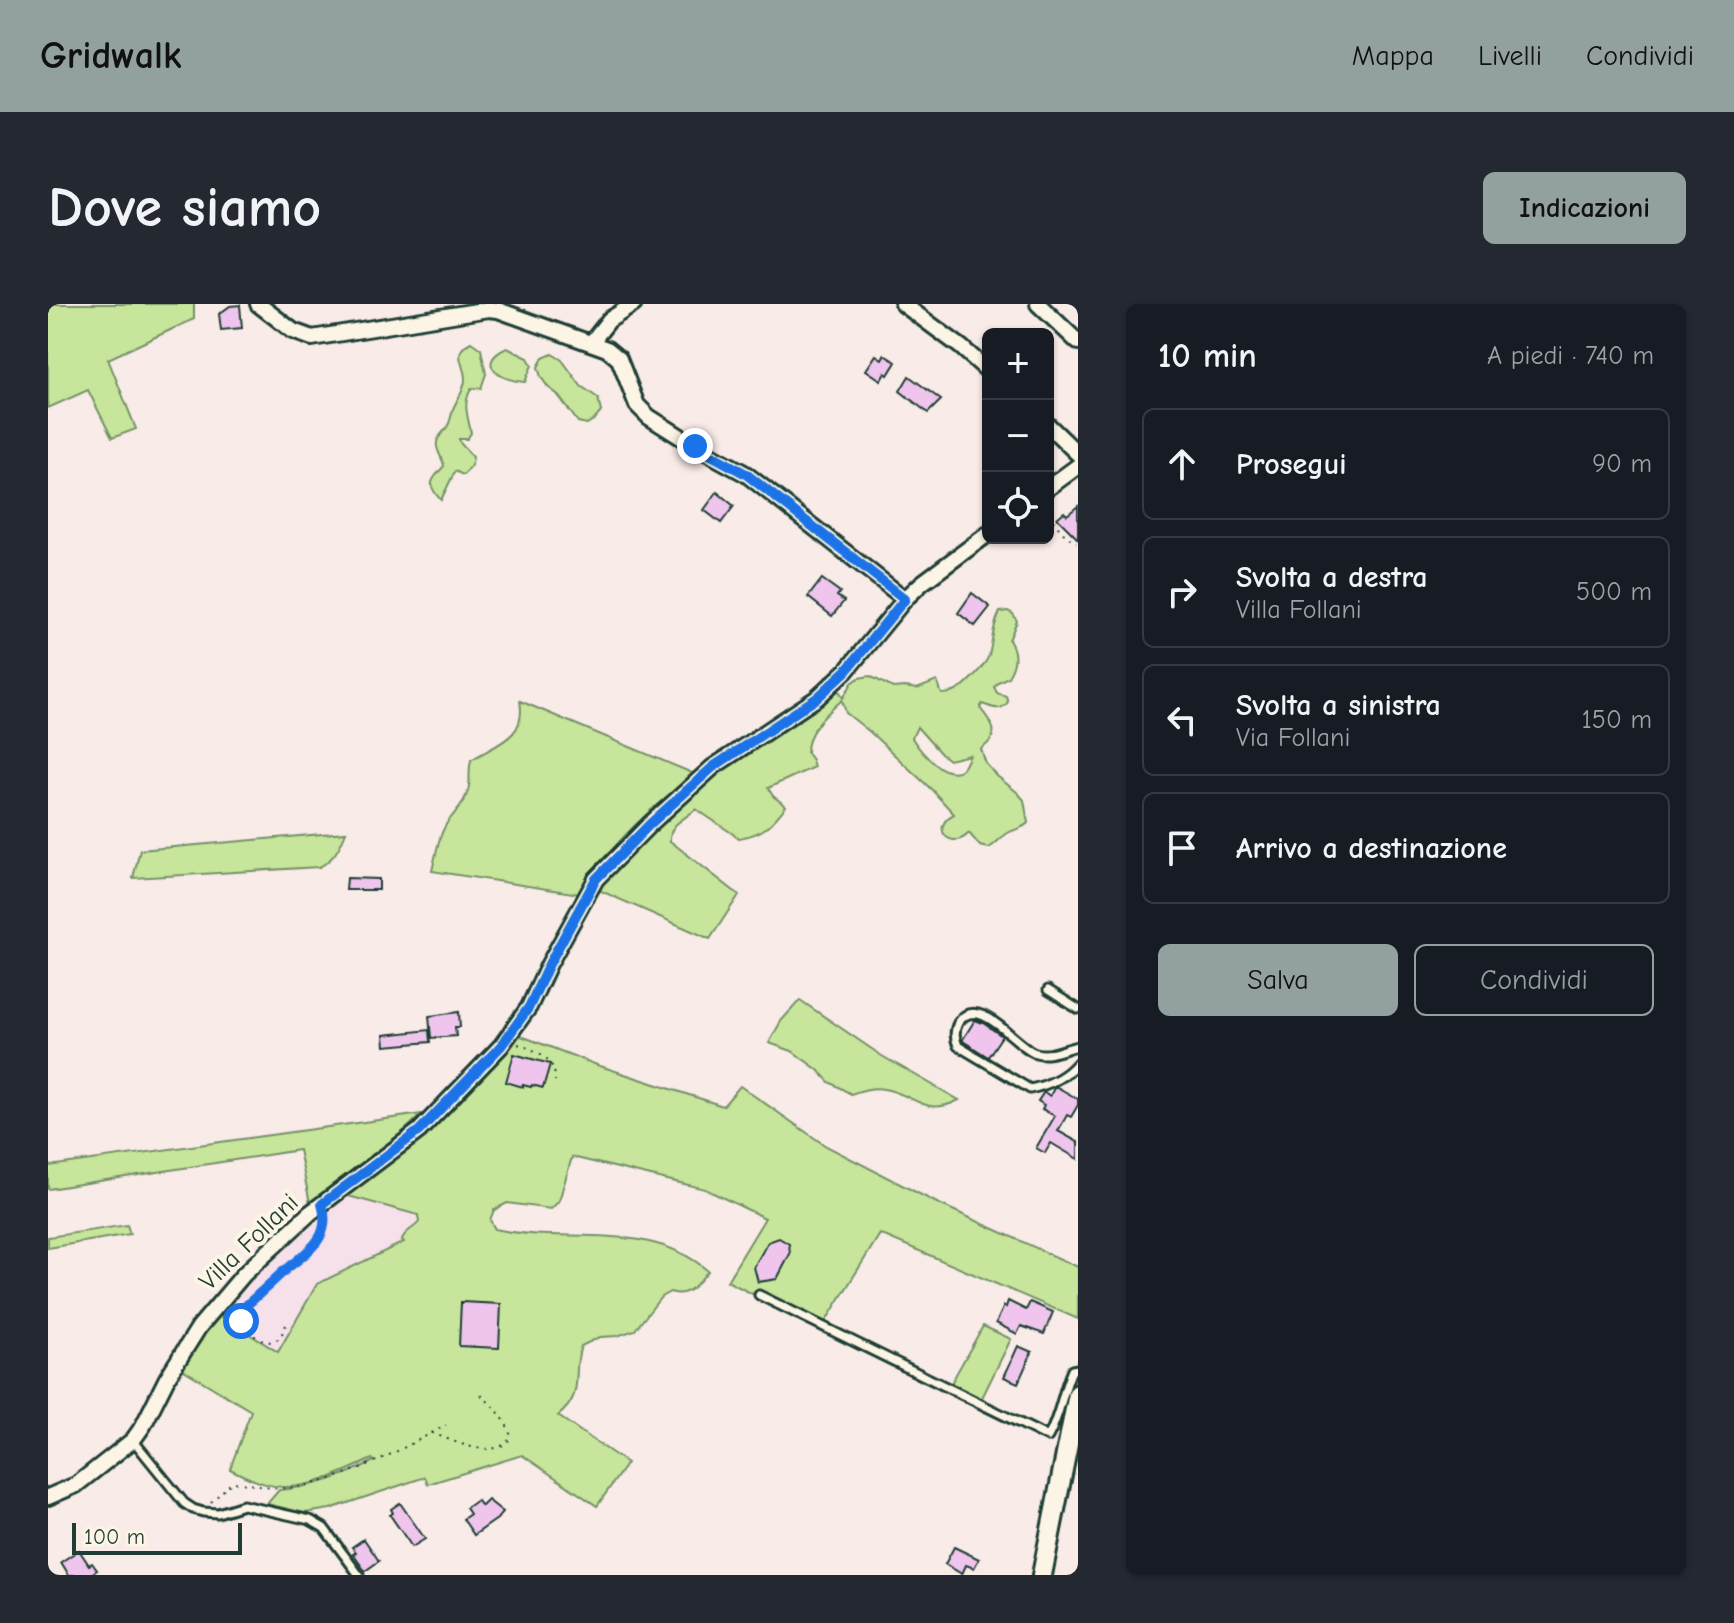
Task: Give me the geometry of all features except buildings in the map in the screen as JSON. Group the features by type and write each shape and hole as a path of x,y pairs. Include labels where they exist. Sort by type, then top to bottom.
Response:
{"main road":[{"path":"1042,1575 1078,1394"}],"street":[{"path":"258,304 293,331 312,338 498,307 607,349 619,359 637,405 649,417 746,474 905,599"},
{"path":"591,343 609,320 634,304"},
{"path":"903,304 982,366"},
{"path":"1038,304 1078,342"},
{"path":"1054,431 1078,454"},
{"path":"1054,484 1078,466"},
{"name":"Villa Follani","path":"48,1497 76,1485 133,1440 199,1327 244,1274 322,1204 419,1131 506,1040 529,1007 596,879 713,767 817,698 846,671 905,599 982,538"}],"lane":[{"path":"1048,990 1078,1009"},
{"path":"1078,1046 1053,1055 1028,1051 995,1022 978,1014 968,1015 956,1025 958,1046 1030,1089 1058,1080 1078,1062"},
{"path":"759,1295 1048,1437 1055,1424 1066,1383 1072,1370 1078,1369"},
{"path":"133,1440 184,1503 193,1509 218,1513 243,1505 310,1520 324,1528 359,1575"}],"path":[{"path":"1054,522 1076,543"},
{"path":"506,1040 544,1056 551,1062 555,1081"},
{"path":"286,1325 277,1340 264,1341 247,1329 238,1314 301,1259 319,1239 326,1215 322,1204"},
{"path":"431,1433 478,1447 495,1449 506,1445 511,1437 508,1425 478,1392"},
{"path":"203,1512 232,1482 266,1488 314,1484 410,1445 446,1425"}],"shaded area":[{"path":"341,1194 418,1215 419,1222 407,1231 405,1242 317,1284 278,1353 217,1314 254,1272"}],"green space":[{"path":"48,304 194,304 194,319 108,359 136,429 112,438 88,390 48,408"},
{"path":"471,342 481,349 486,374 481,388 471,389 467,400 471,433 467,439 459,439 473,460 463,475 455,471 441,500 432,485 444,466 437,442 448,425 463,388 465,375 460,355 461,350"},
{"path":"507,348 528,358 532,365 525,382 507,378 494,370 492,360"},
{"path":"552,354 562,360 581,386 598,398 601,412 587,424 578,422 541,377 538,367 543,358"},
{"path":"1008,611 1017,621 1009,640 1014,663 1008,677 994,687 997,693 1006,696 1008,702 999,708 982,704 980,708 993,729 992,739 981,749 986,764 1024,800 1028,823 989,848 980,846 969,833 956,840 945,836 943,826 954,814 870,732 846,713 842,700 818,723 810,737 807,753 814,767 768,788 786,806 766,828 739,838 696,809 672,830 670,841 739,895 710,939 594,888 700,785 835,688 843,698 852,683 870,676 893,688 917,689 937,681 942,694 958,690 987,659 1000,612","holes":["917,727 949,760 970,755 964,767 957,771 942,769 927,757 912,738"]},
{"path":"520,701 697,775 663,799 632,828 579,894 432,871 444,828 467,795 471,760 514,732 521,714"},
{"path":"346,832 336,852 319,867 133,878 140,850"},
{"path":"800,1000 882,1056 959,1100 937,1107 929,1106 884,1089 867,1089 851,1094 829,1082 792,1051 769,1043 781,1021"},
{"path":"516,1034 597,1065 723,1106 740,1086 826,1146 935,1202 1078,1267 1078,1319 880,1234 821,1329 727,1281 765,1218 705,1189 572,1157 559,1201 551,1209 507,1203 494,1210 490,1220 495,1229 634,1239 685,1255 708,1271 687,1291 670,1292 661,1297 635,1330 600,1337 581,1346 575,1391 567,1408 558,1416 627,1463 597,1506 522,1455 428,1484 425,1477 330,1509 305,1513 267,1504 279,1490 304,1486 328,1480 374,1461 372,1459 329,1478 294,1487 269,1485 236,1472 230,1469 251,1411 179,1367 217,1314 278,1352 317,1284 404,1242 405,1234 419,1222 418,1215 341,1194"},
{"path":"422,1114 310,1203 299,1150 48,1189 48,1166"},
{"path":"127,1225 130,1234 48,1248 48,1237"},
{"path":"983,1326 1011,1339 981,1400 950,1385"}],"route":[{"path":"241,1321 238,1314 241,1310 301,1259 319,1239 326,1215 322,1204 419,1131 501,1046 529,1007 578,908 596,879 713,767 817,698 846,671 905,599 746,474 695,446"}]}
